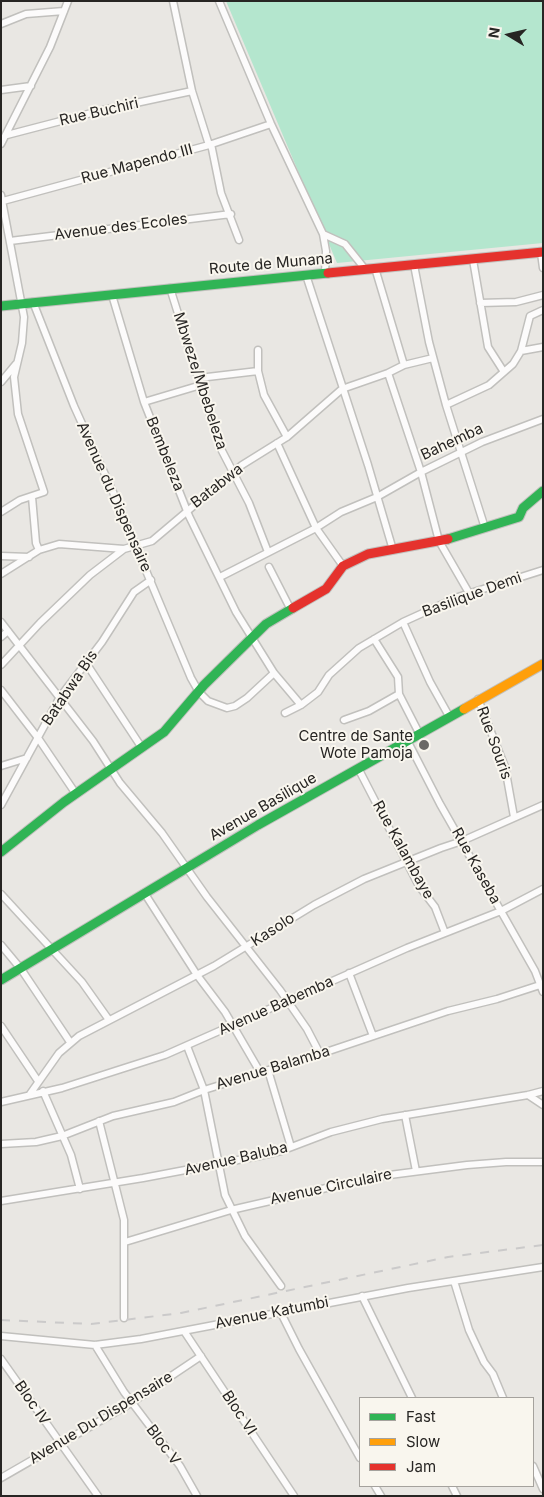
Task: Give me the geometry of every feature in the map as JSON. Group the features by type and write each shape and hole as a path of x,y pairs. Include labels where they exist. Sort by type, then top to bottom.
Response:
{"street":[{"path":"1,144 50,47 68,1"},
{"path":"172,1 192,91 210,144 222,193 239,240"},
{"path":"218,1 271,124 323,234 326,251 325,273"},
{"path":"1,24 26,14 64,11"},
{"path":"1,90 31,86"},
{"name":"Rue Buchiri","path":"7,135 95,112 192,91"},
{"name":"Rue Mapendo III","path":"2,198 210,144 271,124"},
{"path":"1,512 20,500 44,492 18,414 14,377 23,333 22,303 10,241 4,227 2,198"},
{"name":"Avenue des Ecoles","path":"10,241 231,214"},
{"path":"323,234 345,244 365,269"},
{"path":"542,252 543,268"},
{"name":"Route de Munana","path":"1,306 542,252"},
{"path":"472,260 488,347 504,372"},
{"path":"414,265 433,358 485,528"},
{"path":"375,268 404,365"},
{"path":"306,275 393,550"},
{"name":"Mbweze/Mbebeleza","path":"170,288 220,447 232,474 249,503 268,552"},
{"name":"Bembeleza","path":"112,295 144,402 187,510 236,612 274,673 301,705"},
{"path":"480,303 516,302 543,295"},
{"name":"Avenue du Dispensaire","path":"32,302 191,678 199,692"},
{"path":"446,405 489,385 504,372 521,351 530,316 543,310"},
{"path":"521,351 543,347"},
{"path":"258,350 258,371 272,413 287,438"},
{"name":"Batabwa","path":"1,665 90,575 124,549 135,544 152,541 232,474 287,438 342,389 388,374 404,365 433,358"},
{"path":"1,382 17,363"},
{"path":"144,402 200,382 258,371"},
{"path":"388,374 420,472 439,541 469,593"},
{"name":"Bahemba","path":"220,577 316,528 340,512 377,497 420,472 461,454 482,442 543,419"},
{"path":"277,443 316,528 343,566"},
{"path":"1,852 110,768 164,732 199,692 266,624 326,589 343,566 368,554 439,541 517,518 523,508 543,491"},
{"path":"32,497 36,544 39,550"},
{"path":"1,574 39,550 59,544 124,549"},
{"path":"1,556 29,557"},
{"path":"269,567 291,610"},
{"name":"Basilique Demi","path":"286,713 301,705 318,692 329,675 343,662 374,639 403,622 423,611 469,593 543,570"},
{"name":"Batabwa Bis","path":"1,805 60,697 86,663 134,592 151,580"},
{"path":"1,622 94,741 110,768 162,833 207,897 248,946 289,1001 320,1054"},
{"path":"403,622 430,682 450,716"},
{"path":"1,637 8,631"},
{"path":"374,639 398,677 399,694 419,733"},
{"path":"86,663 142,748"},
{"name":"Avenue Basilique","path":"1,980 258,825 543,664"},
{"path":"199,692 208,701 227,708 235,706 247,698 274,673"},
{"path":"1,690 38,738 76,794"},
{"path":"344,720 369,711 399,694"},
{"name":"Rue Souris","path":"478,699 505,767 514,817"},
{"name":"Rue Kaseba","path":"407,740 542,984 543,992"},
{"path":"1,766 27,758"},
{"name":"Rue Kalambaye","path":"358,768 419,886 434,907 445,933"},
{"name":"Kasolo","path":"30,1094 38,1081 70,1042 108,1020 248,946 314,904 407,861 462,842 543,805"},
{"name":"Avenue Babemba","path":"1,1102 124,1069 187,1046 349,973 501,911 543,889"},
{"path":"1,894 82,982 108,1020"},
{"path":"145,894 196,975 233,1025 260,1072"},
{"path":"1,945 21,969 70,1042"},
{"path":"349,973 373,1036"},
{"name":"Avenue Balamba","path":"1,1144 36,1142 62,1136 98,1121 174,1102 260,1072 542,984"},
{"path":"1,1026 38,1081"},
{"path":"187,1046 204,1090 224,1195 251,1246 281,1286"},
{"path":"268,1070 291,1147"},
{"path":"43,1091 71,1155 80,1189"},
{"name":"Avenue Baluba","path":"1,1201 115,1183 291,1147 332,1132 405,1115 543,1091"},
{"path":"528,1095 543,1105"},
{"path":"405,1115 416,1171"},
{"path":"98,1121 124,1220 124,1318"},
{"name":"Avenue Circulaire","path":"125,1242 231,1210 374,1177 506,1162 543,1162"},
{"name":"Avenue Katumbi","path":"1,1336 95,1345 184,1331 362,1296 543,1267"},
{"path":"454,1281 469,1330 484,1362 493,1374 503,1397"},
{"path":"362,1296 412,1397"},
{"path":"280,1312 359,1456"},
{"name":"Bloc VI","path":"184,1331 294,1496"},
{"name":"Bloc V","path":"95,1345 131,1403 180,1466 197,1496"},
{"name":"Avenue Du Dispensaire","path":"1,1478 131,1403 201,1356"},
{"name":"Bloc IV","path":"1,1359 98,1496"},
{"path":"534,1468 541,1478 543,1489"}],"green space":[{"path":"226,1 543,1 543,243 337,263"}],"railway":[{"path":"1,1320 91,1324 181,1313 448,1257 543,1245"}],"traffic: fast":[{"path":"1,306 328,273"},
{"path":"448,539 519,517 523,508 543,491"},
{"path":"1,852 64,802 164,732 204,685 266,624 293,608"},
{"path":"1,980 258,825 464,709"}],"traffic: slow":[{"path":"464,709 543,664"}],"traffic: jam":[{"path":"328,273 543,252"},
{"path":"293,608 326,589 343,566 368,554 448,539"}],"place":[{"name":"Centre de Sante Wote Pamoja","path":"424,745"}]}
